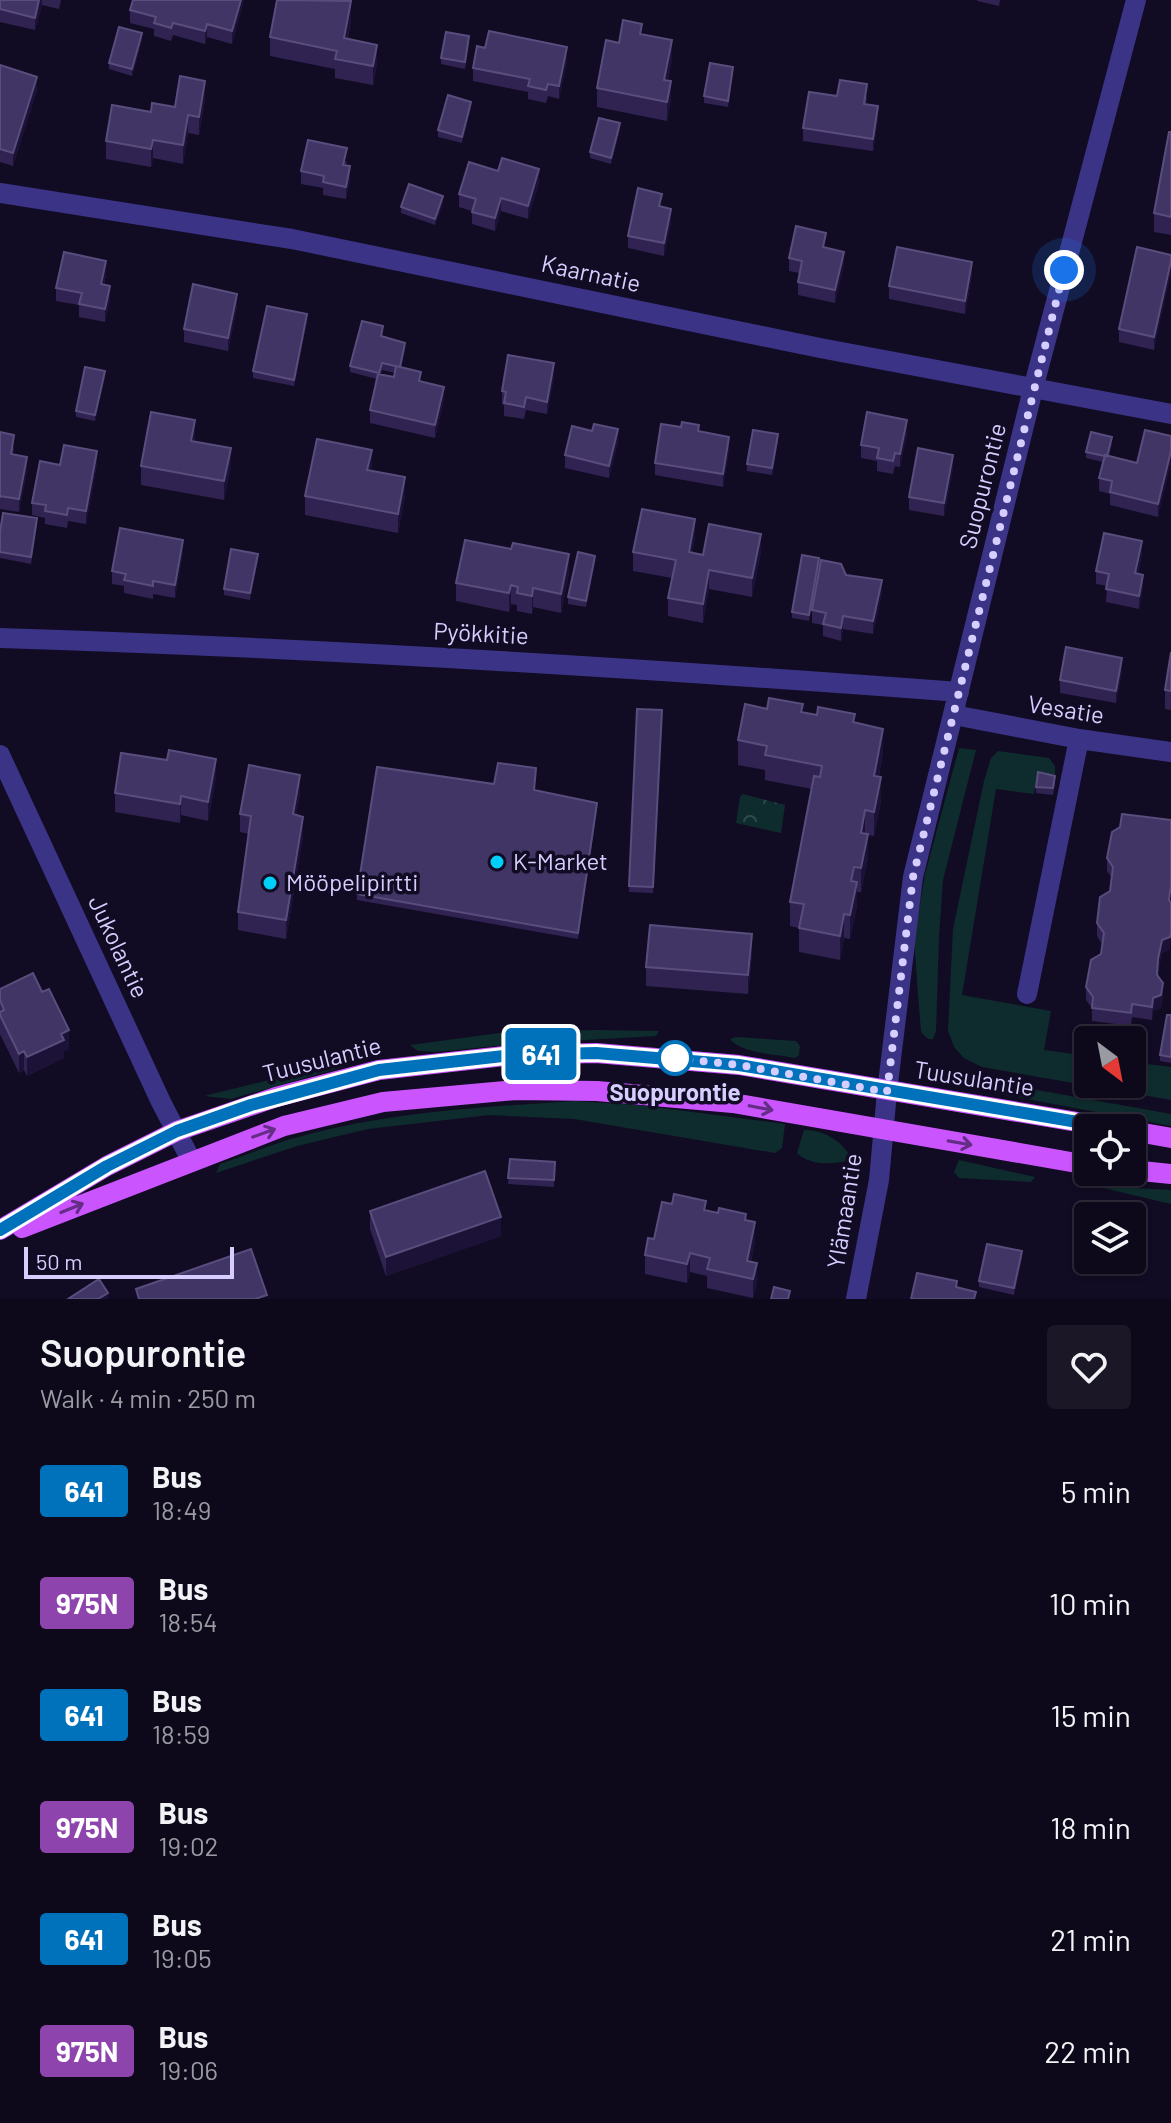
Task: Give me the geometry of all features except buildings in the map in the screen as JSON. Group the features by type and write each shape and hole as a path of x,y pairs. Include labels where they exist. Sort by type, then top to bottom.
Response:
{"main road":[{"name":"Tuusulantie","path":"0,1230 107,1166 177,1131 276,1097 379,1070 513,1055 596,1053 739,1065 1074,1122"},
{"path":"0,1237 284,1126 383,1102 516,1090 597,1091 718,1101 1074,1163"},
{"path":"1146,1134 1171,1138"},
{"path":"1146,1171 1171,1174"}],"street":[{"name":"Suopurontie","path":"883,1130 913,877 1033,389 1136,0"},
{"name":"Kaarnatie","path":"0,193 292,239 1033,389 1171,414"},
{"name":"Pyökkitie","path":"0,638 202,644 680,671 959,692"},
{"name":"Vesatie","path":"954,715 1079,739 1171,752"},
{"path":"1027,994 1079,739"},
{"name":"Jukolantie","path":"0,755 191,1160"},
{"name":"Ylämaantie","path":"856,1299 879,1180 883,1130"}],"green space":[{"path":"959,748 976,750 943,880 936,1031 933,1039 928,1039 921,1032 914,941 925,874"},
{"path":"998,751 1049,758 1055,766 1055,780 1037,777 1034,794 996,789 962,995 1051,1011 1044,1050 1074,1054 1074,1083 982,1067 964,1058 954,1047 948,1030 953,929 991,758"},
{"path":"743,794 785,805 781,833 736,823"},
{"path":"659,1031 656,1036 435,1052 418,1051 410,1045 507,1032"},
{"path":"730,1039 796,1041 800,1046 799,1055 795,1058 751,1051"},
{"path":"351,1060 343,1067 231,1099 204,1096"},
{"path":"1146,1064 1171,1067 1171,1100 1146,1096"},
{"path":"986,1081 1171,1114 1171,1126 1146,1121 1146,1114 1107,1114 978,1090 978,1086"},
{"path":"575,1101 638,1105 785,1124 782,1148 775,1153 574,1119 489,1115 368,1129 297,1146 216,1173 220,1164 281,1142 369,1121"},
{"path":"804,1130 833,1138 852,1160 838,1163 809,1161 797,1153"},
{"path":"959,1160 1035,1177 1031,1182 959,1178 954,1172"},
{"path":"1095,1186 1171,1190 1171,1204"}],"bus line":[{"name":"641","path":"0,1230 107,1166 177,1131 251,1105 379,1070 513,1055 596,1053 739,1065 1074,1121"}],"place":[{"name":"K-Market","path":"497,862"},
{"name":"Mööpelipirtti","path":"270,883"},
{"name":"Suopurontie","path":"675,1058"}],"route":[{"path":"675,1058 739,1065 887,1092 913,877 1064,270"}]}
